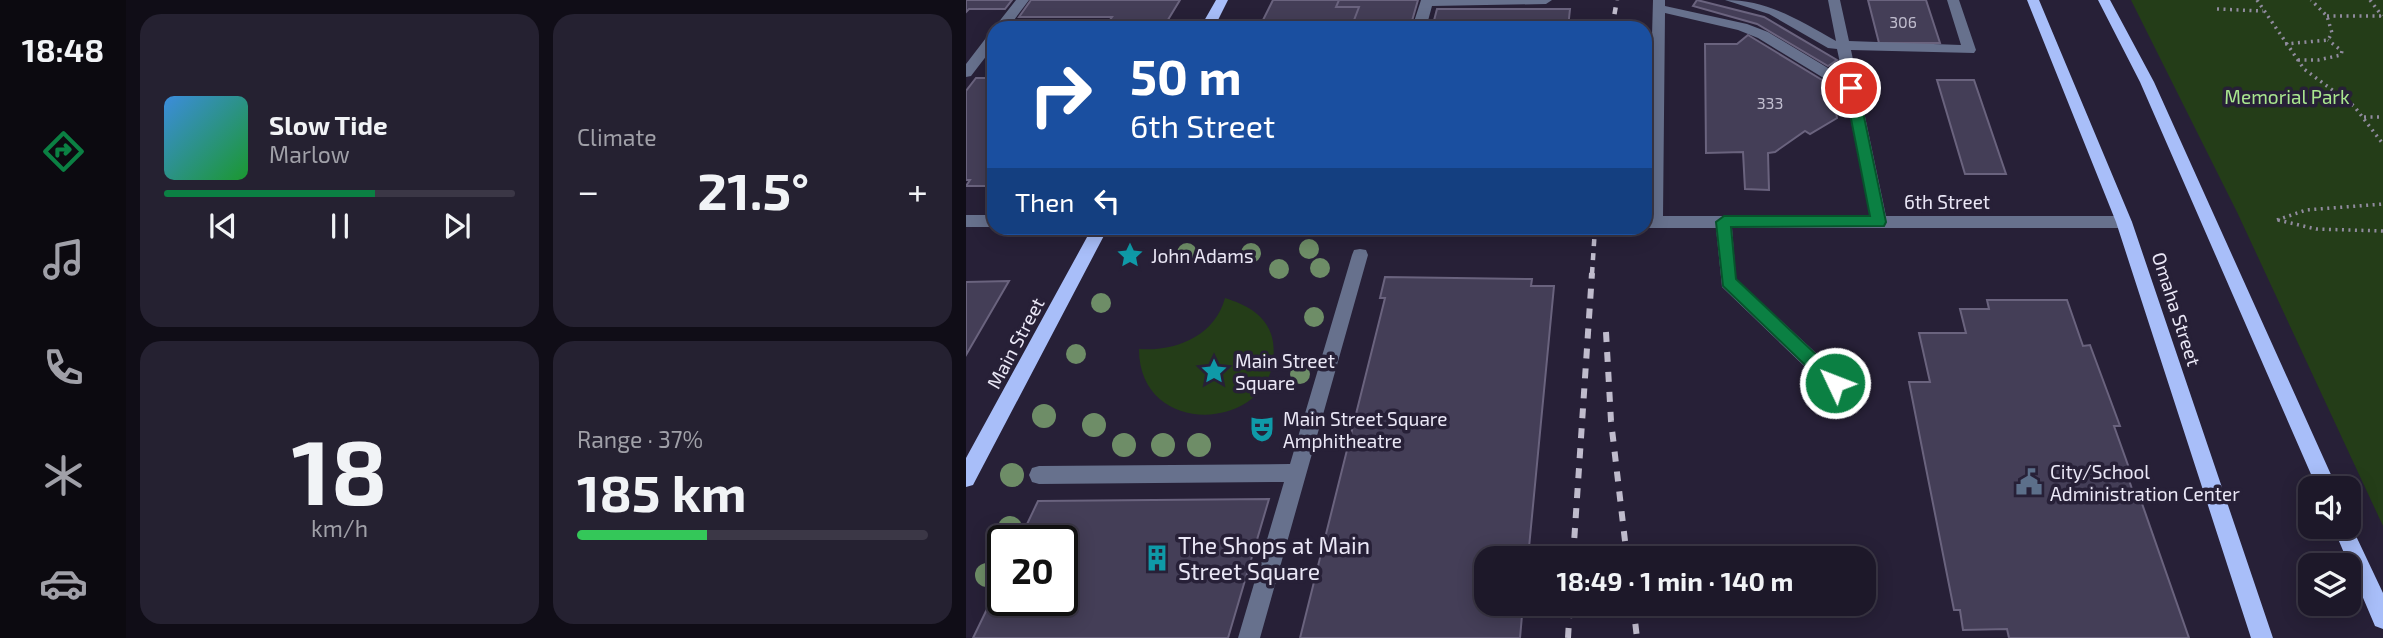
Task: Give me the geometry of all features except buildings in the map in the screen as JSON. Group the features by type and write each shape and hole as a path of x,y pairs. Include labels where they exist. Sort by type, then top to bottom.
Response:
{"main road":[{"path":"1211,21 1222,0"},
{"name":"Omaha Street","path":"2033,0 2124,222 2263,638"},
{"path":"2104,0 2147,82 2322,476"},
{"name":"Main Street","path":"966,478 1096,235"},
{"path":"2348,539 2383,618"}],"street":[{"path":"1006,21 1023,0"},
{"path":"1421,21 1427,1 1546,0"},
{"path":"1731,0 1774,11 1833,45 1969,50 1954,0"},
{"path":"1834,0 1879,222"},
{"path":"1652,174 1659,4 1763,35 1851,88"},
{"path":"966,73 987,46"},
{"path":"966,222 987,221"},
{"name":"6th Street","path":"1652,222 2124,222"},
{"path":"1724,222 1728,282 1835,383"},
{"path":"1249,638 1360,255"},
{"path":"1039,475 1297,473"}],"path":[{"path":"2257,0 2298,60 2313,77 2346,98 2364,117 2383,144"},
{"path":"2311,0 2327,16 2332,33 2328,40"},
{"path":"2370,0 2383,17"},
{"path":"2217,9 2263,11"},
{"path":"2327,16 2383,17"},
{"path":"2285,44 2328,40 2343,51 2341,55 2318,60 2298,60"},
{"path":"2364,117 2383,117"},
{"path":"2383,204 2306,210 2277,220 2316,229 2383,231"}],"green space":[{"name":"Memorial Park","path":"2131,0 2383,0 2383,526 2361,476 2237,212"},
{"path":"1225,298 1249,308 1267,325 1273,342 1271,372 1257,394 1236,408 1210,414 1185,412 1162,400 1145,380 1139,349 1166,348 1192,339 1212,322"}],"railway":[{"path":"1613,21 1617,0"},
{"path":"1592,274 1595,235"},
{"path":"1574,546 1592,273"},
{"path":"1606,332 1611,421 1626,546"},
{"path":"1568,638 1569,616"},
{"path":"1634,616 1637,638"}],"place":[{"name":"John Adams","path":"1130,255"},
{"name":"Main Street Square","path":"1214,371"},
{"name":"Main Street Square Amphitheatre","path":"1262,429"},
{"name":"City/School Administration Center","path":"2029,482"},
{"name":"The Shops at Main Street Square","path":"1157,558"}],"route":[{"path":"1835,383 1728,282 1724,222 1879,222 1851,88"}]}
